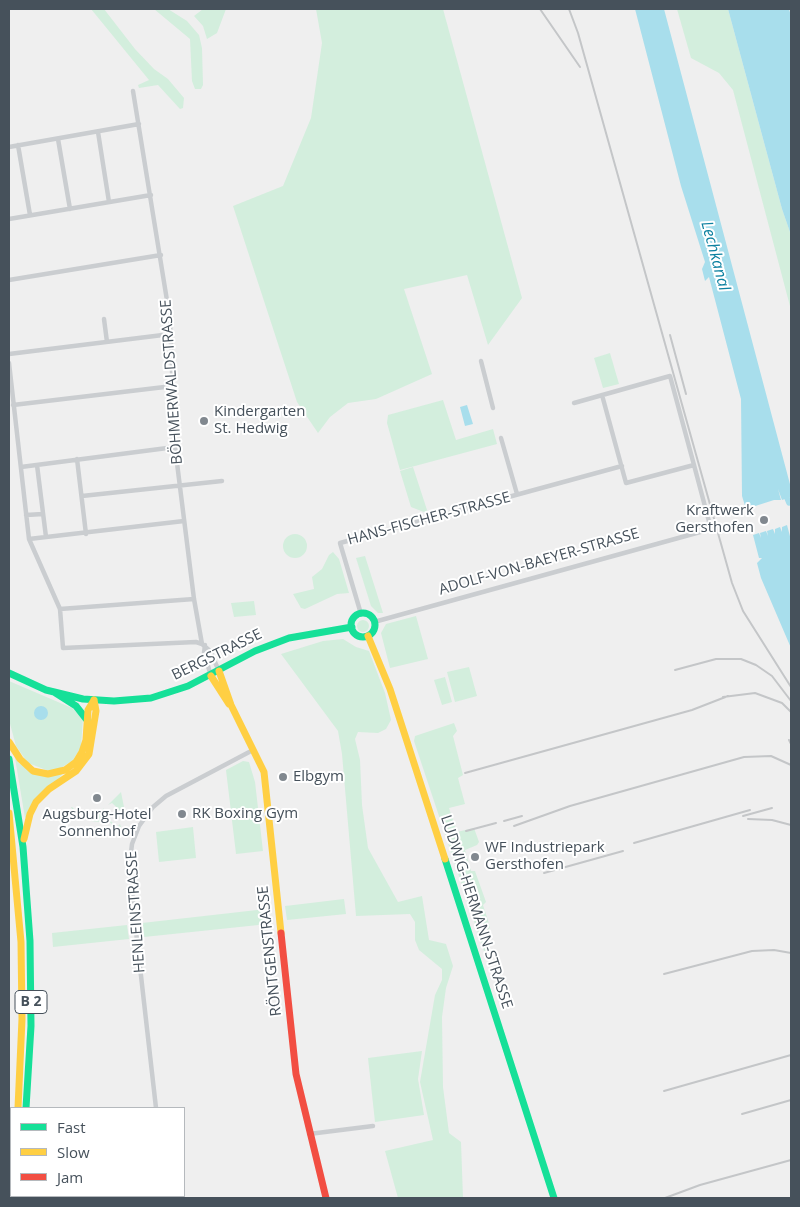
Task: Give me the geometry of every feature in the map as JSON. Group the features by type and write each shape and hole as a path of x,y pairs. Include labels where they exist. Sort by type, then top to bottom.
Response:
{"main road":[{"path":"361,614 367,615 374,622 374,631 368,636 357,636 352,627 354,619 361,614"},
{"name":"BERGSTRASSE","path":"9,673 54,692 94,700 151,698 211,676 255,652 289,638 352,627"},
{"name":"LUDWIG-HERMANN-STRASSE","path":"368,636 391,692 554,1198"},
{"name":"RÖNTGENSTRASSE","path":"219,671 231,705 264,772 267,786 296,1074 326,1198"},
{"name":"RÖNTGENSTRASSE","path":"211,676 222,696 231,705"},
{"path":"54,692 76,706 87,720"},
{"path":"9,742 27,767 40,773 56,774 71,766 82,752 88,710 94,700"},
{"name":"B 2","path":"23,847 30,814 36,802 49,790 76,771 89,754 96,711 94,700"},
{"name":"B 2","path":"9,759 23,847 31,981 26,1107"},
{"name":"B 2","path":"9,813 22,942 22,1019 18,1107"}],"street":[{"name":"BÖHMERWALDSTRASSE","path":"133,91 161,255 172,334 175,447 194,599 204,653 211,676"},
{"path":"9,147 139,124"},
{"path":"98,132 109,202"},
{"path":"58,138 70,209"},
{"path":"18,145 30,216"},
{"path":"9,219 151,196"},
{"path":"9,280 161,255"},
{"path":"104,319 107,342"},
{"path":"9,354 172,334"},
{"path":"480,361 493,408"},
{"path":"9,363 29,539 60,609 63,648 196,642 210,650 219,671"},
{"path":"574,403 602,395 670,376 694,465 626,483 602,395"},
{"path":"13,405 173,386"},
{"name":"HANS-FISCHER-STRASSE","path":"501,438 517,494"},
{"path":"21,467 175,447"},
{"path":"77,460 86,534"},
{"path":"37,465 46,538"},
{"name":"ADOLF-VON-BAEYER-STRASSE","path":"374,622 711,529 694,465"},
{"name":"HANS-FISCHER-STRASSE","path":"361,614 340,543 622,466"},
{"path":"82,496 222,481"},
{"path":"26,516 43,514"},
{"path":"29,539 184,522"},
{"path":"60,609 194,599"},
{"name":"HENLEINSTRASSE","path":"156,1107 133,905 130,861 132,844 139,826 153,807 166,796 253,750"},
{"path":"310,1134 373,1126"}],"green space":[{"path":"91,9 104,9 135,49 154,69 168,79 184,98 183,108 180,109 158,85 139,88 138,85 149,80"},
{"path":"154,9 168,9 187,21 199,35 202,48 203,85 201,89 195,89 192,81 190,39"},
{"path":"203,9 226,9 217,33 207,39 203,26 194,16"},
{"path":"316,9 443,9 522,298 488,345 467,275 404,289 432,374 376,399 348,403 330,417 318,433 297,402 233,206 283,186 311,118 322,43"},
{"path":"677,9 728,9 782,209 791,235 791,310 733,90 719,73 691,58"},
{"path":"610,353 619,384 603,388 594,358"},
{"path":"443,400 456,440 493,429 497,444 400,470 387,423 388,415"},
{"path":"413,467 429,514 411,507 400,471"},
{"path":"295,534 304,537 307,546 304,555 295,558 286,555 283,546 286,537"},
{"path":"333,552 339,559 349,593 337,594 305,609 301,608 293,594 314,589 312,577 322,569 329,555"},
{"path":"365,556 383,613 378,613 371,606 356,558"},
{"path":"254,601 256,615 234,617 231,603"},
{"path":"416,616 428,659 390,668 381,633 386,624"},
{"path":"365,620 368,621 368,631 361,632 358,631 357,624 358,621"},
{"path":"343,639 356,647 369,651 385,693 391,720 386,729 378,733 358,732 355,739 360,760 362,805 368,848 398,902 422,896 429,940 446,944 453,966 446,988 442,1017 443,1087 449,1133 461,1142 463,1198 398,1198 385,1151 433,1140 420,1082 435,995 442,980 442,969 419,950 415,940 415,922 410,914 356,916 342,754 338,731 281,654 323,641"},
{"path":"469,667 477,696 455,702 447,672"},
{"path":"445,677 452,702 442,705 434,680"},
{"path":"9,681 72,708 83,718 81,748 72,761 59,769 49,771 28,763 16,746 9,720"},
{"path":"454,723 457,731 453,736 463,775 458,778 465,804 449,808 457,832 474,828 479,842 477,845 465,850 471,871 475,871 486,902 483,905 490,927 486,934 490,950 484,951 414,741 415,736"},
{"path":"89,743 25,818 15,758 20,764 58,775"},
{"path":"243,761 249,762 255,782 263,851 236,854 226,770"},
{"path":"121,792 125,812 129,812 124,820 126,816 112,803 108,805"},
{"path":"71,807 81,820 59,818 63,813 65,816 73,811"},
{"path":"104,808 102,813 117,827 120,824 120,828 111,827 111,823 91,821"},
{"path":"193,827 196,858 159,862 156,832"},
{"path":"344,899 346,914 287,920 285,906"},
{"path":"266,909 268,924 144,937 142,923"},
{"path":"127,925 129,939 53,947 52,933"},
{"path":"422,1051 418,1079 424,1115 375,1122 368,1058"}],"water":[{"name":"Lechkanal","path":"635,9 664,9 791,488 791,497 782,500 778,489 781,500 774,500 746,509 742,496 741,399 709,277 705,281 702,269 705,262 681,186"},
{"path":"728,9 789,9 791,16 791,235 782,209"},
{"path":"467,405 473,424 465,426 460,407"},
{"path":"787,525 791,540 791,648 761,578 757,563 762,558 759,558 753,535 759,533 761,538 760,533 766,531 768,536 767,531 773,529 775,534 775,529 780,527 782,532 782,527"},
{"path":"41,706 46,708 48,713 46,718 41,720 36,718 34,713 36,708"}],"waterway":[{"path":"787,498 789,503"}],"railway":[{"path":"540,9 580,67"},
{"path":"569,9 578,33 732,583 743,611 791,687"},
{"path":"670,335 686,394"},
{"path":"675,670 716,659 741,659 756,665 772,676 791,701"},
{"path":"723,697 755,693 782,703 791,712"},
{"path":"465,773 692,710 728,696"},
{"path":"789,740 791,744"},
{"path":"514,826 570,806 744,757 771,756 791,765"},
{"path":"743,816 772,808"},
{"path":"634,843 750,810"},
{"path":"504,821 522,816"},
{"path":"748,819 772,820 791,825"},
{"path":"466,831 496,823"},
{"path":"544,873 623,851"},
{"path":"664,974 752,951 774,950 791,953"},
{"path":"664,1091 791,1055"},
{"path":"742,1114 791,1100"},
{"path":"665,1198 700,1185 791,1160"}],"traffic: fast":[{"path":"363,613 371,617 375,625 371,633 363,637 355,633 351,625 355,617 363,613"},
{"path":"9,673 46,690 83,699 114,701 151,698 188,686 255,651 289,638 352,627"},
{"path":"54,692 76,706 87,720"},
{"path":"9,759 23,847 30,941 31,1026 26,1107"},
{"path":"445,859 554,1198"},
{"path":"9,1182 10,1174"}],"traffic: slow":[{"path":"368,636 390,689 445,859"},
{"path":"219,671 231,705 264,772 281,933"},
{"path":"211,676 229,704"},
{"path":"9,742 20,759 33,771 48,774 65,770 76,762 82,752 86,740 88,710 94,700"},
{"path":"24,839 30,814 36,802 49,789 76,771 89,754 96,711 94,700"},
{"path":"9,813 21,942 22,1019 18,1107"}],"traffic: jam":[{"path":"281,933 296,1074 326,1198"}],"place":[{"name":"Kindergarten St. Hedwig","path":"204,421"},
{"name":"Kraftwerk Gersthofen","path":"764,520"},
{"name":"Elbgym","path":"283,777"},
{"name":"Augsburg-Hotel Sonnenhof","path":"97,798"},
{"name":"RK Boxing Gym","path":"182,814"},
{"name":"WF Industriepark Gersthofen","path":"475,857"}]}
